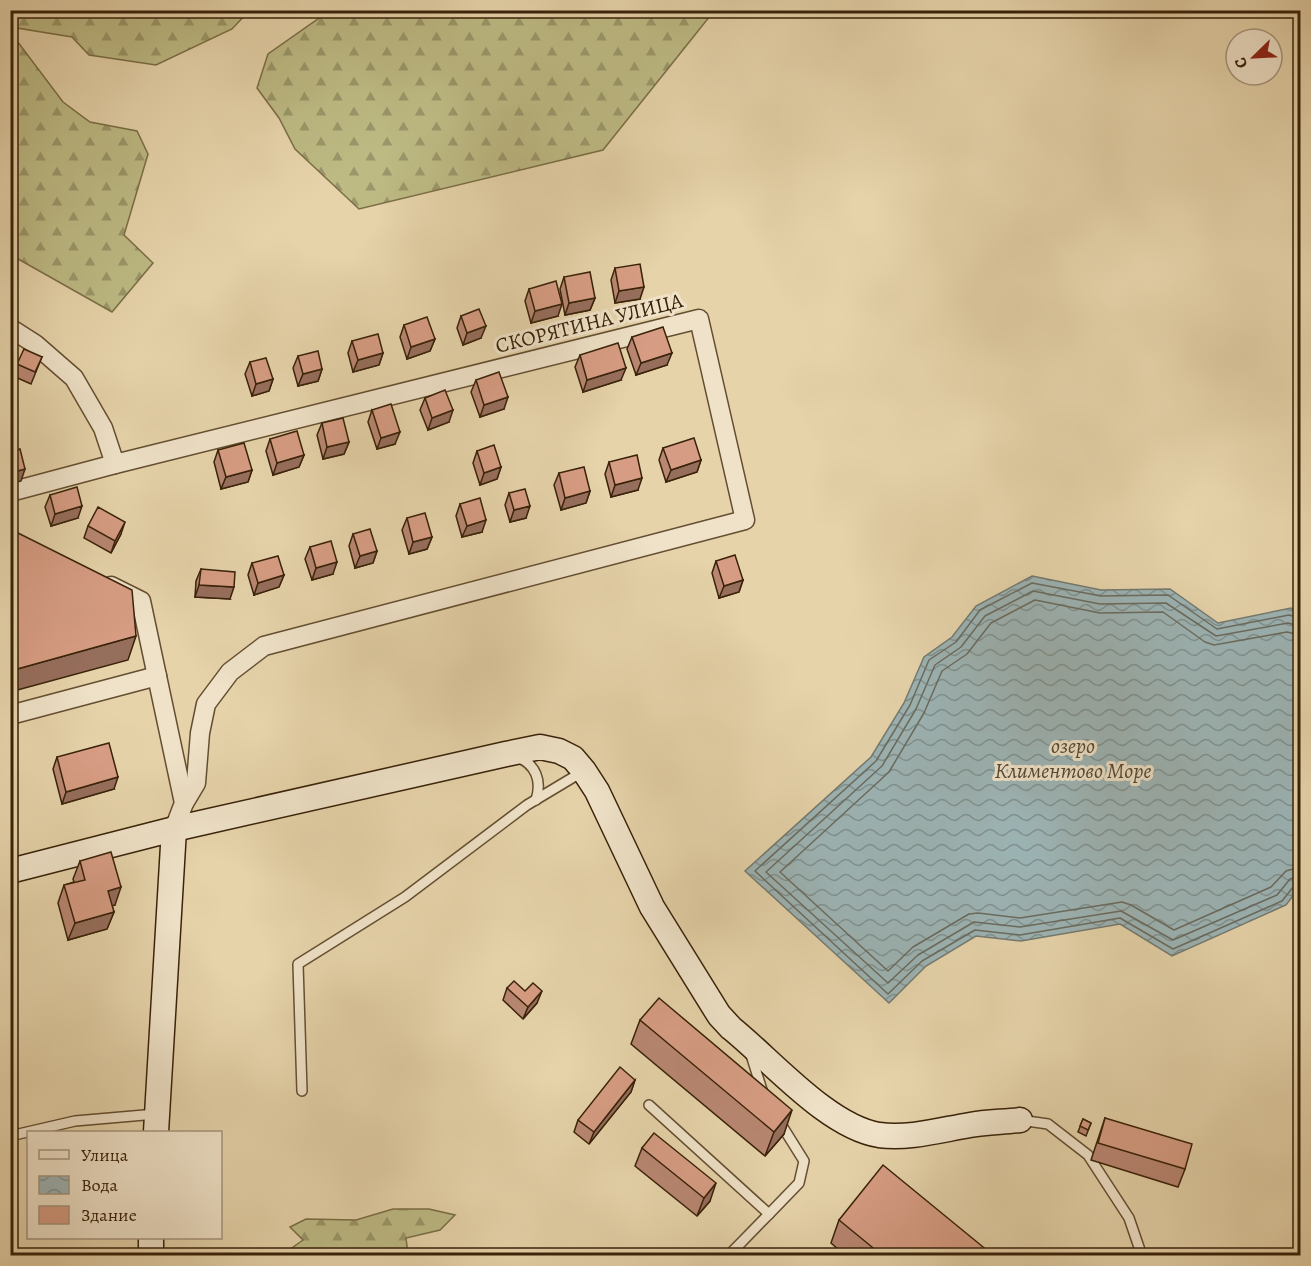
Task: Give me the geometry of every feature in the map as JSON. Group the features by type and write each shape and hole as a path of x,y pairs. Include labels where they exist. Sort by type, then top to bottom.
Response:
{"street":[{"name":"СКОРЯТИНА УЛИЦА","path":"10,492 699,319 746,520 264,646 230,672 206,704 200,733 196,783 184,803"},
{"path":"10,328 35,344 74,378 103,429 115,464"},
{"path":"91,576 141,601 184,803 174,829 156,1123"},
{"path":"10,715 157,676"},
{"path":"10,871 174,829 506,754 540,747 559,751 573,758 597,791 652,908 719,1015 815,1101 844,1121 861,1130 879,1135 906,1136 974,1124 1020,1120"},
{"path":"150,1256 151,1239"}],"lane":[{"path":"506,754 521,758 539,777 536,800"},
{"path":"302,1091 298,964 405,897 536,800 584,771"},
{"path":"747,1041 754,1071 765,1098"},
{"path":"649,1105 769,1214"},
{"path":"729,1255 799,1183 804,1161 776,1116"},
{"path":"1020,1120 1048,1124 1088,1155 1129,1218 1142,1256"},
{"path":"32,1131 75,1121 156,1123"},
{"path":"10,1136 27,1132"}],"green space":[{"path":"10,11 249,11 232,29 156,65 89,55 72,37 11,27"},
{"path":"329,11 714,11 603,150 359,209 295,149 279,118 257,88 268,54"},
{"path":"11,33 63,102 90,122 137,131 148,154 124,235 153,263 112,312 11,255"},
{"path":"393,1209 429,1209 455,1215 440,1230 406,1238 408,1255 282,1255 303,1240 290,1227 306,1219 356,1220"}],"water":[{"name":"озеро Климентово Море","path":"1032,576 1101,590 1170,589 1218,623 1291,608 1300,613 1300,887 1286,905 1172,956 1120,924 1021,941 976,936 926,966 889,1003 745,871 871,757 904,703 924,657 952,637 976,606"}],"building":[{"path":"640,264 644,287 619,291 615,268"},
{"path":"590,272 595,298 569,303 564,277"},
{"path":"556,281 562,304 535,311 529,289"},
{"path":"479,309 486,326 467,333 461,316"},
{"path":"427,317 435,339 411,347 404,325"},
{"path":"663,327 672,353 641,363 632,337"},
{"path":"378,334 383,353 358,360 352,341"},
{"path":"618,343 626,368 587,380 580,355"},
{"path":"24,349 42,357 35,372 17,364"},
{"path":"318,351 322,369 303,374 298,356"},
{"path":"266,358 273,379 256,384 250,362"},
{"path":"499,372 508,397 484,405 476,380"},
{"path":"445,390 453,410 432,418 425,398"},
{"path":"391,404 400,432 381,438 372,410"},
{"path":"343,418 349,442 327,447 322,423"},
{"path":"297,431 304,455 277,463 270,439"},
{"path":"694,438 701,460 671,470 663,448"},
{"path":"244,443 252,470 226,477 218,450"},
{"path":"494,445 501,467 484,473 477,451"},
{"path":"20,449 25,469 10,473 10,452"},
{"path":"637,455 642,478 615,485 609,462"},
{"path":"584,467 590,491 565,498 559,473"},
{"path":"77,487 82,506 55,514 50,495"},
{"path":"525,489 530,506 514,510 509,493"},
{"path":"480,498 486,520 467,526 460,504"},
{"path":"98,507 125,522 115,541 88,526"},
{"path":"425,513 432,537 413,542 407,518"},
{"path":"10,529 132,590 136,636 10,671"},
{"path":"370,529 377,551 360,556 353,534"},
{"path":"331,541 337,562 316,568 310,547"},
{"path":"735,555 743,580 724,586 716,561"},
{"path":"278,556 284,575 258,583 252,563"},
{"path":"201,569 235,572 234,587 199,585"},
{"path":"109,743 118,777 66,792 57,757"},
{"path":"111,852 121,887 108,891 114,912 75,923 64,885 85,880 80,861"},
{"path":"514,981 525,991 533,983 542,991 528,1007 507,988"},
{"path":"659,998 792,1110 774,1132 640,1020"},
{"path":"620,1067 635,1080 594,1132 578,1120"},
{"path":"1105,1118 1192,1144 1185,1169 1098,1143"},
{"path":"1083,1119 1091,1123 1088,1130 1080,1126"},
{"path":"654,1133 716,1183 704,1198 642,1148"},
{"path":"883,1165 994,1256 883,1256 839,1220"}]}
